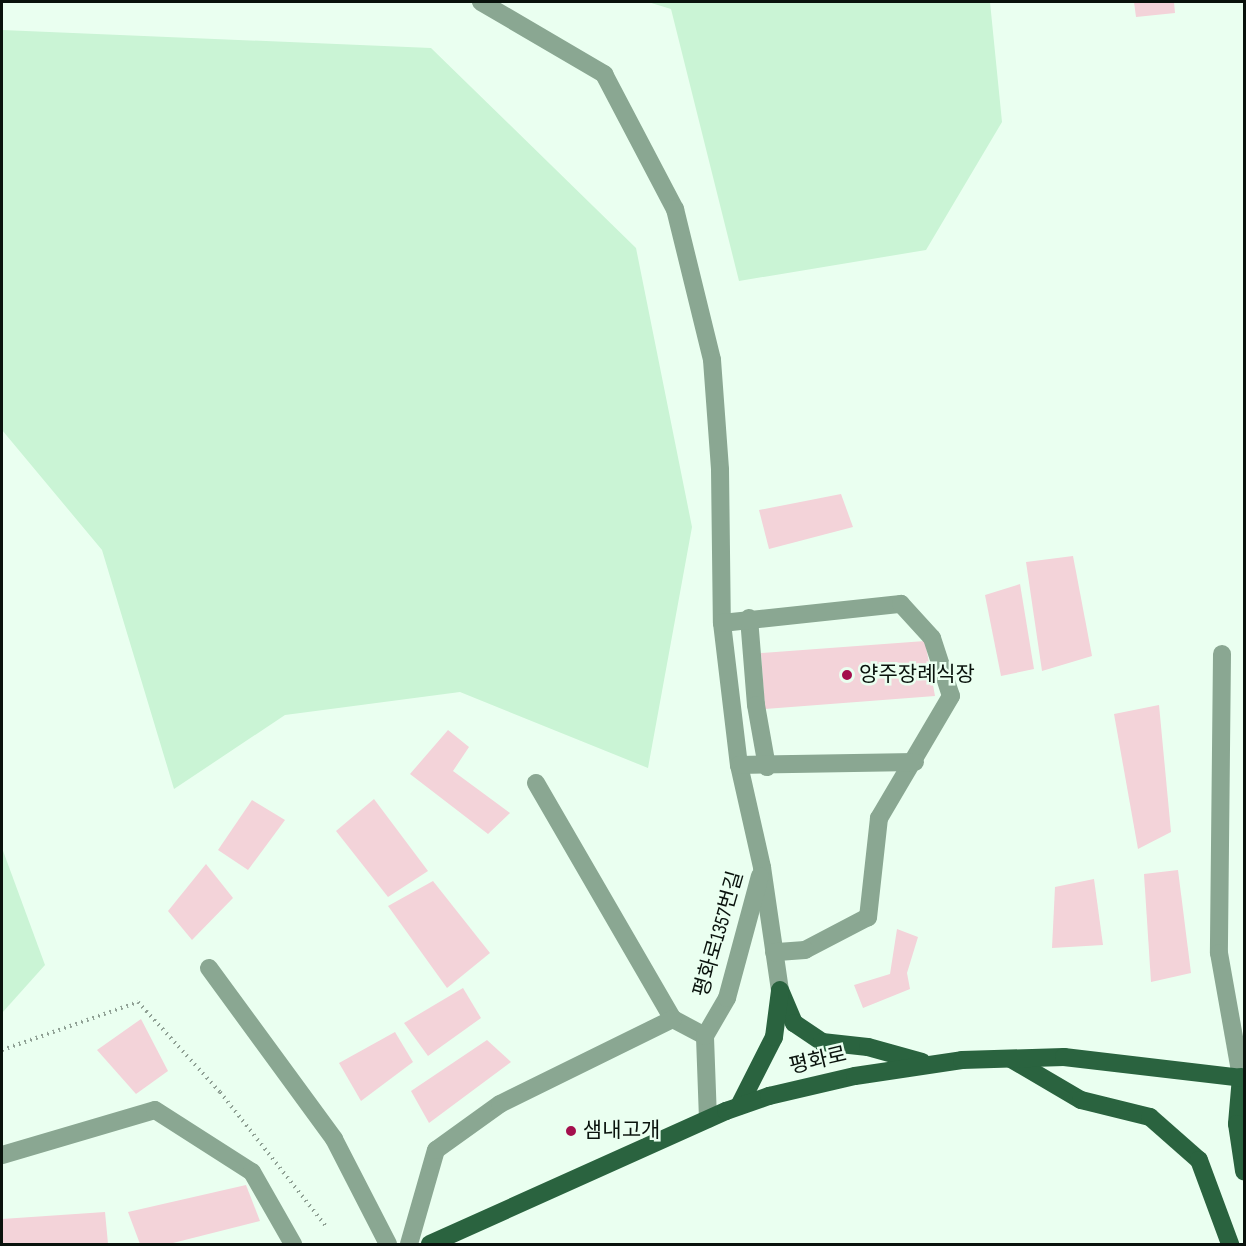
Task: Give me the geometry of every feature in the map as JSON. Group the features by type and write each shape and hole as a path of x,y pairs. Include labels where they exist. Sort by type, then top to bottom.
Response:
{"main road":[{"path":"780,990 794,1023 822,1042 868,1047 930,1064"},
{"path":"738,1106 774,1037 780,990"},
{"name":"평화로","path":"430,1245 738,1106 855,1076 930,1064 1009,1058 1064,1058 1243,1077"},
{"path":"1009,1058 1081,1100 1150,1117 1199,1160 1230,1245"},
{"path":"1243,1077 1237,1124 1245,1171"}],"street":[{"path":"481,2 604,74 675,209 712,360 720,470 722,623 739,765 762,867 780,990"},
{"path":"722,623 749,618 901,604 932,639 951,696 915,762 879,818 868,916 805,950 774,951"},
{"path":"749,618 756,705 767,767"},
{"path":"1221,654 1219,953 1243,1077"},
{"path":"739,765 767,767 915,762"},
{"path":"536,783 673,1018 705,1036 708,1119"},
{"name":"평화로1357번길","path":"705,1036 727,998 762,867"},
{"path":"208,968 334,1139 388,1245"},
{"path":"409,1245 436,1150 500,1104 673,1018"},
{"path":"2,1155 155,1110 252,1172 293,1245"}],"path":[{"path":"2,1050 138,1002 220,1092 326,1226"}],"green space":[{"path":"648,2 990,2 1002,122 926,250 739,281 671,9"},
{"path":"2,30 431,48 636,248 692,527 648,768 460,692 285,715 174,789 102,550 2,430"},
{"path":"2,848 45,965 2,1013"}],"building":[{"path":"1134,2 1174,2 1175,13 1136,17"},
{"path":"841,494 853,527 769,549 759,510"},
{"path":"1073,556 1092,656 1042,671 1026,562"},
{"path":"1020,584 1034,669 1001,676 985,595"},
{"name":"양주장례식장","path":"925,641 935,696 765,709 761,653"},
{"path":"1159,705 1171,832 1138,849 1114,714"},
{"path":"448,730 469,747 453,771 510,813 488,834 410,774"},
{"path":"374,799 428,871 388,897 336,831"},
{"path":"252,800 285,820 248,870 218,850"},
{"path":"206,864 233,898 192,940 168,911"},
{"path":"1178,870 1191,973 1151,982 1144,874"},
{"path":"1094,879 1103,945 1052,948 1055,887"},
{"path":"433,881 490,953 447,988 388,906"},
{"path":"897,929 918,937 907,973 910,989 863,1008 854,985 890,974"},
{"path":"463,988 481,1018 428,1056 404,1023"},
{"path":"141,1019 168,1071 136,1094 97,1050"},
{"path":"395,1032 413,1062 361,1101 339,1063"},
{"path":"487,1040 511,1062 429,1123 411,1091"},
{"path":"246,1185 260,1221 169,1244 140,1244 128,1212"},
{"path":"105,1212 108,1244 2,1244 2,1219"}],"place":[{"name":"양주장례식장","path":"847,675"},
{"name":"샘내고개","path":"571,1131"}]}
